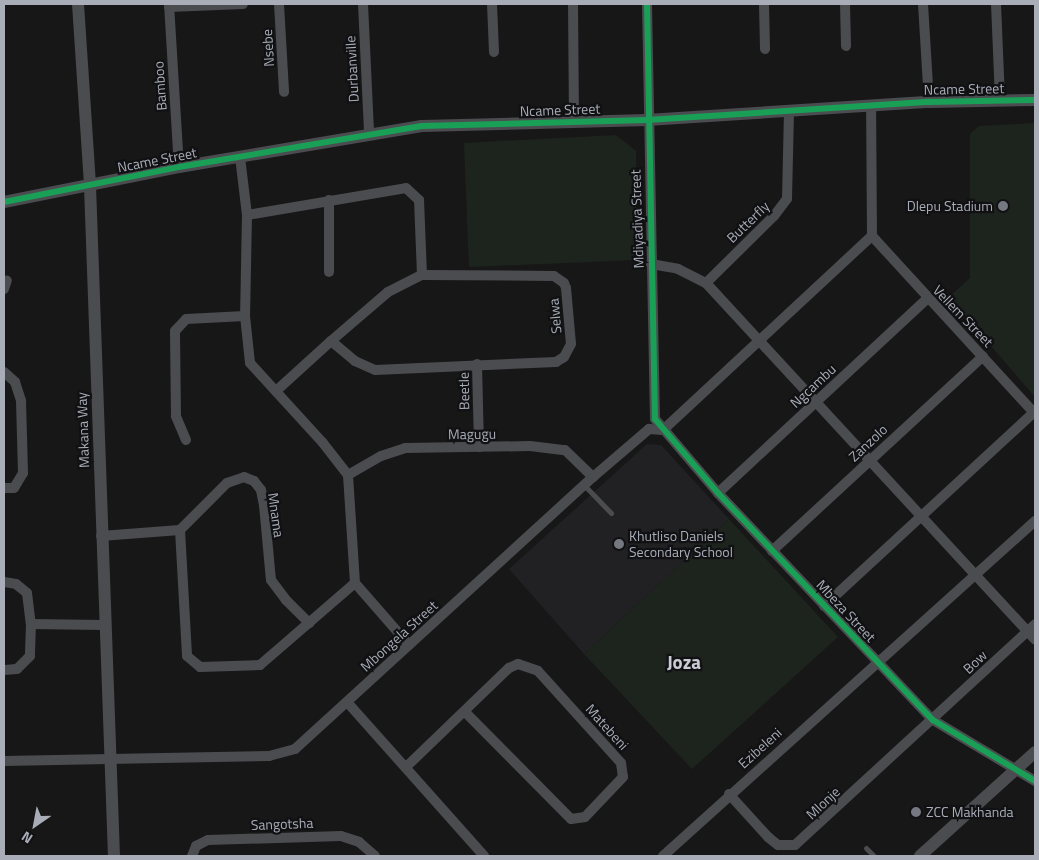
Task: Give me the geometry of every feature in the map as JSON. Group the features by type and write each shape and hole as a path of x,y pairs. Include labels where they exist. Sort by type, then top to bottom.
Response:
{"street":[{"name":"Makana Way","path":"78,4 90,186 104,625 114,856"},
{"path":"169,5 243,4"},
{"name":"Nsebe","path":"279,4 284,92"},
{"name":"Durbanville","path":"363,4 368,134"},
{"path":"492,4 494,52"},
{"path":"573,4 574,122"},
{"name":"Mdiyadiya Street","path":"647,4 647,120 654,418 663,430"},
{"path":"764,4 764,49"},
{"path":"845,4 846,46"},
{"path":"923,4 929,102"},
{"path":"996,4 1000,101"},
{"name":"Bamboo","path":"169,5 179,167"},
{"name":"Ncame Street","path":"4,202 179,167 422,126 647,120 929,102 1035,100"},
{"path":"663,430 759,343 872,236 871,105"},
{"name":"Butterfly","path":"706,283 774,216 787,199 790,110"},
{"path":"240,157 247,215 245,316 250,363 348,475 355,583 409,645"},
{"path":"247,215 398,187 411,191 419,200 422,275"},
{"path":"329,200 330,272"},
{"name":"Vellem Street","path":"872,236 927,299 1035,413"},
{"path":"651,264 678,269 706,283 759,343 1035,640"},
{"name":"Selwa","path":"276,391 331,341 388,292 422,275 544,275 554,276 564,282 571,344 564,358 556,362 375,370 354,361 331,341"},
{"name":"Ngcambu","path":"718,492 927,299"},
{"path":"186,440 176,416 175,331 186,319 245,316"},
{"name":"Zanzolo","path":"772,551 983,356"},
{"name":"Beetle","path":"477,364 479,447"},
{"path":"4,372 15,382 21,401 23,473 14,488 4,488"},
{"path":"824,606 1035,413"},
{"name":"Mbongela Street","path":"4,761 111,756 286,754 305,741 593,477 649,429 663,430"},
{"name":"Mbeza Street","path":"663,430 772,551 933,720 1035,781"},
{"name":"Magugu","path":"348,475 392,451 479,447 554,447 565,450 593,477"},
{"name":"Mnama","path":"180,530 227,484 244,477 254,481 261,490 264,505 271,580 286,600 309,623"},
{"name":"Ezibeleni","path":"663,856 729,794 1035,520"},
{"path":"101,536 180,530 187,656 192,663 210,668 260,664 355,583"},
{"path":"4,582 16,584 26,593 31,624 30,656 18,669 4,670"},
{"path":"31,624 104,625"},
{"name":"Bow","path":"933,720 1035,624"},
{"name":"Matebeni","path":"406,767 509,668 518,664 538,671 621,763 623,777 585,817 570,819 464,712"},
{"path":"347,702 484,856"},
{"name":"Mlonje","path":"729,794 768,837 778,845 796,845 933,720"},
{"path":"920,856 1035,752"},
{"name":"Sangotsha","path":"192,856 196,846 208,840 341,836 359,842 375,856"}],"lane":[{"path":"584,485 611,514"},
{"path":"866,848 874,856"}],"shaded area":[{"name":"Dlepu Stadium","path":"1035,123 1035,397 949,297 970,278 970,134 979,126"},
{"path":"616,135 636,151 637,260 469,267 464,143"},
{"name":"Khutliso Daniels Secondary School","path":"647,444 661,445 729,519 584,654 509,569"},
{"path":"729,519 838,637 692,769 584,654"}],"cycle path":[{"path":"647,4 655,419 718,493 933,720 1035,781"},
{"path":"4,202 179,167 422,126 647,120 929,102 1035,100"}],"place":[{"name":"Dlepu Stadium","path":"1003,206"},
{"name":"Khutliso Daniels Secondary School","path":"619,544"},
{"name":"ZCC Makhanda","path":"916,812"}],"district":[{"name":"Joza","path":"684,662"}]}
